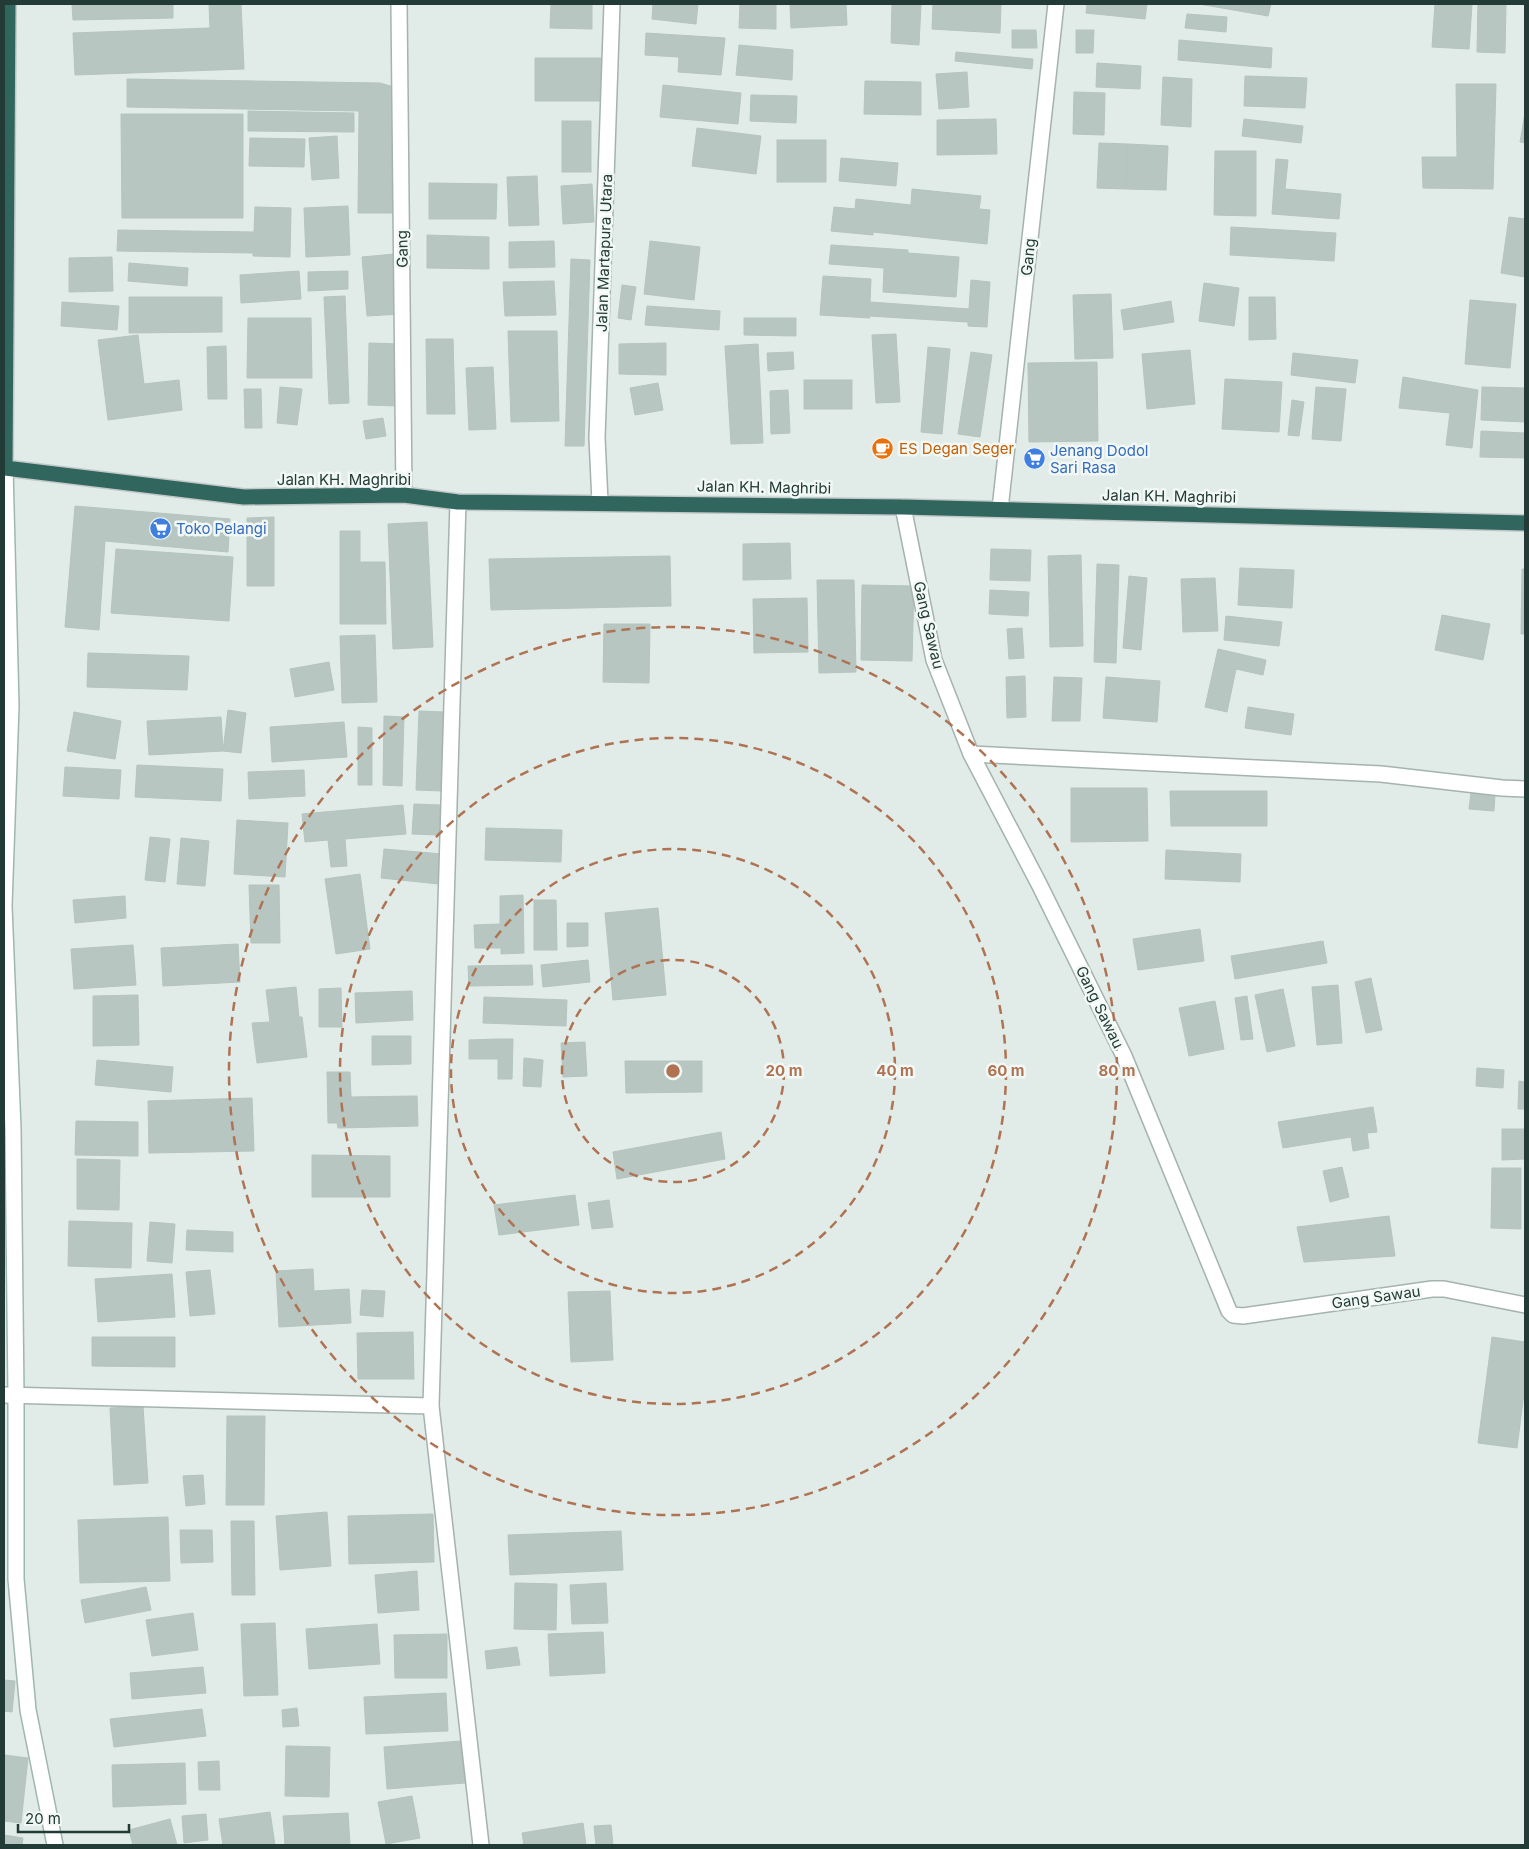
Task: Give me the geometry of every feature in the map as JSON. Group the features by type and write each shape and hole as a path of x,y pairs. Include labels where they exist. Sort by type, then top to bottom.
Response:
{"highway":[{"path":"4,468 8,4"},
{"name":"Jalan KH. Maghribi","path":"4,468 244,497 404,495 458,502 600,502 903,507 1525,523"}],"street":[{"name":"Gang","path":"399,4 404,495"},
{"name":"Jalan Martapura Utara","path":"600,502 598,428 612,4"},
{"name":"Gang","path":"1000,509 1056,4"},
{"path":"4,468 8,706 4,906 10,1396 17,1588 28,1710 55,1845"},
{"path":"458,502 431,1406 481,1845"},
{"name":"Gang Sawau","path":"903,507 934,660 971,754 1039,884 1124,1056 1229,1311 1233,1315 1243,1316 1444,1289 1525,1305"},
{"path":"971,754 1382,774 1502,788 1525,788"},
{"path":"10,1396 431,1406"}],"building":[{"path":"72,4 173,4 173,18 73,20"},
{"path":"209,4 241,4 244,69 75,75 73,33 210,28"},
{"path":"551,4 592,4 592,29 550,28"},
{"path":"653,4 698,4 696,24 652,19"},
{"path":"740,4 776,4 776,29 739,28"},
{"path":"790,4 846,4 847,25 791,28"},
{"path":"892,4 921,4 919,45 891,43"},
{"path":"933,4 1001,4 1000,33 932,29"},
{"path":"1087,4 1147,4 1145,19 1086,13"},
{"path":"1199,4 1271,4 1268,16"},
{"path":"1435,4 1472,4 1469,49 1432,47"},
{"path":"1478,4 1506,4 1505,53 1477,52"},
{"path":"1187,14 1227,17 1226,32 1185,28"},
{"path":"1012,30 1036,30 1037,48 1012,48"},
{"path":"1076,30 1094,30 1093,53 1076,53"},
{"path":"646,33 725,38 721,75 678,72 679,57 645,55"},
{"path":"1179,40 1272,48 1271,68 1178,60"},
{"path":"739,45 793,50 792,80 736,75"},
{"path":"956,52 1033,59 1032,69 955,61"},
{"path":"535,58 603,58 604,101 535,101"},
{"path":"1097,63 1141,66 1140,89 1096,87"},
{"path":"967,72 969,107 939,109 936,74"},
{"path":"1245,76 1307,78 1305,108 1244,106"},
{"path":"1163,77 1192,79 1191,127 1161,125"},
{"path":"127,79 380,83 394,87 392,213 358,213 359,111 127,107"},
{"path":"865,81 921,82 921,115 864,114"},
{"path":"1456,84 1496,84 1493,189 1423,188 1422,157 1457,157"},
{"path":"663,85 741,93 738,124 660,117"},
{"path":"1074,92 1105,93 1104,135 1073,134"},
{"path":"751,95 797,96 796,123 750,121"},
{"path":"248,111 354,113 354,132 248,131"},
{"path":"1525,113 1525,143 1520,142"},
{"path":"121,114 243,114 243,218 122,218"},
{"path":"996,119 997,154 937,155 937,120"},
{"path":"1244,119 1303,126 1301,143 1242,136"},
{"path":"562,121 591,121 591,172 562,172"},
{"path":"697,128 761,136 756,174 692,166"},
{"path":"337,136 339,178 312,180 309,138"},
{"path":"250,138 305,139 304,167 249,166"},
{"path":"777,140 826,140 826,182 777,182"},
{"path":"1099,143 1128,144 1126,189 1097,188"},
{"path":"1128,144 1168,146 1166,190 1126,189"},
{"path":"1215,151 1256,151 1256,216 1214,215"},
{"path":"841,158 898,163 896,186 839,181"},
{"path":"1276,159 1288,160 1285,189 1341,194 1339,219 1272,214"},
{"path":"537,176 539,225 509,226 507,177"},
{"path":"429,183 497,184 496,219 429,219"},
{"path":"592,184 594,222 563,224 561,186"},
{"path":"912,189 981,196 979,209 990,210 987,244 873,232 873,235 831,231 834,207 855,209 856,199 911,205"},
{"path":"348,206 350,255 306,257 304,208"},
{"path":"255,207 291,208 290,257 253,256 253,253 117,251 118,230 254,232"},
{"path":"1509,217 1525,219 1525,277 1501,273"},
{"path":"1231,227 1336,233 1334,261 1230,255"},
{"path":"427,235 489,237 489,269 427,268"},
{"path":"554,241 555,267 509,268 509,242"},
{"path":"650,241 700,247 694,300 644,294"},
{"path":"831,245 908,250 908,253 959,257 956,297 883,292 884,268 829,264"},
{"path":"395,254 400,314 367,316 362,257"},
{"path":"112,257 113,291 69,292 69,258"},
{"path":"571,259 590,260 584,446 565,446"},
{"path":"129,263 188,268 187,286 128,281"},
{"path":"299,271 301,299 241,303 240,275"},
{"path":"348,271 348,289 308,291 308,272"},
{"path":"823,276 871,279 870,302 969,309 971,280 990,282 987,327 968,326 968,322 820,315"},
{"path":"554,281 556,315 505,316 503,282"},
{"path":"1204,283 1239,288 1234,326 1199,321"},
{"path":"622,285 636,287 631,320 618,318"},
{"path":"1111,294 1113,358 1075,359 1073,295"},
{"path":"345,296 349,403 329,404 324,297"},
{"path":"129,297 222,297 222,332 129,333"},
{"path":"1249,297 1275,297 1276,339 1249,340"},
{"path":"1470,300 1516,304 1510,368 1465,364"},
{"path":"1171,301 1174,322 1124,330 1121,310"},
{"path":"62,302 119,306 117,330 61,326"},
{"path":"647,306 720,311 719,330 645,325"},
{"path":"248,318 311,318 312,378 247,378"},
{"path":"744,318 796,318 796,336 744,335"},
{"path":"508,331 557,331 559,421 511,422"},
{"path":"896,334 900,402 876,403 872,335"},
{"path":"138,335 144,384 179,380 182,410 108,420 98,340"},
{"path":"426,339 453,339 455,414 427,414"},
{"path":"369,343 400,344 399,406 368,405"},
{"path":"666,343 666,375 619,374 619,344"},
{"path":"758,344 763,443 731,444 725,346"},
{"path":"226,346 227,399 208,399 207,347"},
{"path":"928,347 950,349 942,434 921,432"},
{"path":"1190,350 1195,404 1147,409 1142,354"},
{"path":"793,352 794,369 768,371 767,353"},
{"path":"971,352 992,355 980,437 958,434"},
{"path":"1293,353 1358,360 1355,383 1291,375"},
{"path":"1097,362 1098,441 1029,442 1028,363"},
{"path":"493,367 496,429 469,430 466,368"},
{"path":"1403,377 1478,390 1472,448 1446,445 1450,413 1399,408"},
{"path":"1225,379 1282,382 1279,432 1222,429"},
{"path":"804,380 852,380 852,409 804,409"},
{"path":"658,383 663,410 635,415 630,388"},
{"path":"280,387 302,389 297,425 277,423"},
{"path":"1316,387 1346,389 1341,441 1312,439"},
{"path":"1482,387 1525,388 1525,422 1481,420"},
{"path":"244,389 261,389 262,428 245,428"},
{"path":"788,390 790,433 771,434 770,391"},
{"path":"1292,400 1304,402 1299,436 1288,435"},
{"path":"383,418 386,436 366,439 363,421"},
{"path":"1481,431 1525,433 1525,458 1480,457"},
{"path":"75,506 230,519 228,552 105,541 99,630 65,627"},
{"path":"274,517 274,586 247,586 247,518"},
{"path":"427,522 433,647 393,649 388,524"},
{"path":"340,531 360,531 360,562 385,562 386,624 340,624"},
{"path":"790,543 791,579 743,580 743,544"},
{"path":"116,549 233,557 229,621 111,613"},
{"path":"991,549 1031,550 1030,581 990,580"},
{"path":"1081,555 1083,646 1050,647 1048,556"},
{"path":"670,556 671,606 491,610 489,559"},
{"path":"1097,564 1119,565 1116,663 1094,662"},
{"path":"1240,568 1294,570 1292,608 1238,605"},
{"path":"1522,569 1525,569 1525,634 1521,634"},
{"path":"1129,576 1147,578 1141,650 1123,648"},
{"path":"1215,578 1218,631 1183,632 1181,579"},
{"path":"817,580 854,580 856,672 819,673"},
{"path":"862,585 914,586 912,661 861,660"},
{"path":"990,590 1029,592 1028,616 989,614"},
{"path":"807,598 808,652 754,653 753,599"},
{"path":"1442,615 1490,624 1483,660 1435,650"},
{"path":"1226,616 1282,622 1279,646 1224,640"},
{"path":"604,624 650,624 649,683 603,682"},
{"path":"1022,628 1024,658 1009,659 1007,629"},
{"path":"375,635 377,702 342,703 340,636"},
{"path":"1218,649 1266,660 1263,675 1236,669 1227,712 1205,707"},
{"path":"88,653 189,656 187,690 87,687"},
{"path":"329,662 334,690 295,697 290,669"},
{"path":"1025,676 1026,717 1007,718 1006,677"},
{"path":"1054,677 1082,678 1080,721 1052,721"},
{"path":"1106,677 1160,681 1157,722 1103,718"},
{"path":"1248,707 1294,714 1291,735 1245,728"},
{"path":"228,710 246,713 241,753 223,751"},
{"path":"419,711 445,712 442,791 416,790"},
{"path":"74,712 121,721 115,759 67,751"},
{"path":"384,716 404,717 402,786 383,785"},
{"path":"221,717 223,751 149,755 147,721"},
{"path":"344,722 347,757 272,762 270,727"},
{"path":"358,727 372,728 372,785 358,785"},
{"path":"137,765 223,769 221,801 135,797"},
{"path":"65,767 121,770 119,799 63,796"},
{"path":"304,770 305,796 249,799 248,772"},
{"path":"1071,788 1147,788 1148,841 1071,842"},
{"path":"1170,791 1267,791 1267,826 1171,826"},
{"path":"1471,793 1495,794 1494,811 1469,809"},
{"path":"414,804 440,805 439,835 412,834"},
{"path":"403,805 406,834 345,839 347,866 331,867 328,840 305,842 302,814"},
{"path":"237,820 288,823 285,877 234,874"},
{"path":"486,828 562,830 561,862 485,860"},
{"path":"150,837 170,839 165,882 145,880"},
{"path":"181,838 209,841 205,886 177,884"},
{"path":"384,849 442,854 439,884 381,878"},
{"path":"1166,850 1241,854 1240,882 1165,879"},
{"path":"360,874 370,949 336,954 325,879"},
{"path":"249,885 279,885 280,943 251,943"},
{"path":"523,895 524,953 501,954 501,948 475,948 474,925 500,924 500,896"},
{"path":"125,896 126,918 75,923 73,900"},
{"path":"534,900 556,900 557,950 534,950"},
{"path":"658,908 666,995 613,1000 605,913"},
{"path":"567,923 588,923 588,946 567,947"},
{"path":"1200,929 1204,961 1138,970 1133,939"},
{"path":"1323,941 1327,963 1235,979 1231,956"},
{"path":"238,944 240,982 163,986 161,948"},
{"path":"133,945 136,985 74,989 71,949"},
{"path":"588,960 590,982 543,987 541,965"},
{"path":"532,965 533,985 469,986 468,966"},
{"path":"1371,978 1382,1030 1366,1033 1355,982"},
{"path":"1338,985 1342,1043 1317,1045 1312,987"},
{"path":"296,987 299,1017 302,1017 307,1057 257,1063 252,1023 270,1022 266,990"},
{"path":"341,988 342,1027 319,1027 319,989"},
{"path":"1283,989 1295,1046 1267,1052 1255,995"},
{"path":"412,991 413,1020 356,1023 355,993"},
{"path":"138,995 139,1045 93,1046 93,996"},
{"path":"1247,996 1253,1039 1241,1040 1235,998"},
{"path":"484,997 567,1000 566,1026 483,1023"},
{"path":"1215,1001 1224,1049 1189,1056 1179,1008"},
{"path":"372,1036 411,1036 411,1064 372,1065"},
{"path":"513,1039 512,1079 498,1079 498,1059 469,1059 469,1040"},
{"path":"585,1042 587,1076 563,1077 561,1043"},
{"path":"524,1058 543,1060 541,1087 523,1086"},
{"path":"97,1060 173,1067 171,1092 95,1085"},
{"path":"625,1061 702,1061 702,1092 626,1093"},
{"path":"1477,1068 1504,1070 1503,1088 1476,1086"},
{"path":"327,1072 350,1072 351,1097 417,1096 418,1126 338,1128 337,1123 328,1123"},
{"path":"1519,1081 1525,1082 1525,1109 1518,1109"},
{"path":"252,1098 254,1151 149,1153 148,1101"},
{"path":"1373,1107 1377,1132 1367,1133 1369,1148 1353,1151 1351,1137 1283,1148 1278,1122"},
{"path":"76,1121 138,1122 138,1156 75,1155"},
{"path":"1502,1129 1525,1129 1525,1159 1502,1160"},
{"path":"721,1132 725,1159 617,1179 613,1152"},
{"path":"312,1155 390,1156 390,1197 312,1197"},
{"path":"77,1159 120,1160 119,1210 77,1209"},
{"path":"1342,1167 1349,1197 1330,1202 1323,1171"},
{"path":"1492,1168 1521,1168 1521,1229 1491,1228"},
{"path":"575,1195 579,1225 499,1235 494,1205"},
{"path":"609,1200 613,1227 592,1229 588,1203"},
{"path":"1389,1216 1395,1256 1304,1262 1297,1227"},
{"path":"69,1221 132,1223 131,1268 68,1266"},
{"path":"150,1222 175,1224 172,1263 147,1261"},
{"path":"187,1230 233,1232 233,1252 186,1250"},
{"path":"313,1269 314,1291 349,1289 351,1323 279,1327 276,1271"},
{"path":"210,1270 215,1314 190,1316 186,1272"},
{"path":"172,1274 175,1317 98,1322 95,1279"},
{"path":"362,1290 385,1291 383,1317 360,1315"},
{"path":"610,1291 613,1360 571,1362 568,1292"},
{"path":"413,1332 414,1379 358,1379 357,1333"},
{"path":"92,1337 175,1337 175,1367 92,1366"},
{"path":"1492,1337 1525,1342 1525,1385 1517,1448 1478,1443"},
{"path":"143,1406 148,1483 114,1485 110,1408"},
{"path":"227,1416 265,1416 264,1505 226,1505"},
{"path":"203,1475 205,1504 186,1506 183,1476"},
{"path":"327,1512 331,1566 280,1570 276,1516"},
{"path":"433,1514 434,1562 349,1564 348,1516"},
{"path":"168,1517 170,1581 80,1583 78,1520"},
{"path":"231,1521 254,1521 255,1595 232,1595"},
{"path":"180,1530 212,1530 213,1562 181,1563"},
{"path":"621,1531 623,1570 510,1575 508,1535"},
{"path":"417,1571 419,1610 378,1613 375,1575"},
{"path":"515,1583 557,1584 556,1630 514,1629"},
{"path":"606,1583 608,1623 572,1624 570,1585"},
{"path":"146,1587 151,1610 85,1623 81,1600"},
{"path":"193,1613 198,1650 152,1656 146,1620"},
{"path":"275,1623 278,1695 244,1696 241,1624"},
{"path":"377,1624 380,1664 309,1669 306,1629"},
{"path":"603,1632 605,1673 550,1676 548,1634"},
{"path":"447,1634 447,1678 395,1678 394,1635"},
{"path":"517,1647 520,1665 487,1669 485,1651"},
{"path":"203,1667 206,1693 132,1699 130,1673"},
{"path":"4,1680 15,1681 12,1712 4,1711"},
{"path":"446,1693 448,1731 366,1734 364,1697"},
{"path":"297,1708 299,1726 283,1727 282,1710"},
{"path":"202,1709 206,1736 114,1747 110,1719"},
{"path":"461,1741 465,1783 387,1789 384,1747"},
{"path":"286,1746 330,1747 329,1797 285,1796"},
{"path":"4,1755 28,1758 21,1823 4,1821"},
{"path":"219,1761 220,1790 199,1790 198,1762"},
{"path":"185,1763 186,1804 113,1807 112,1765"},
{"path":"412,1796 420,1838 386,1844 378,1802"},
{"path":"270,1812 275,1845 223,1845 219,1819"},
{"path":"348,1813 350,1845 285,1845 283,1816"},
{"path":"206,1814 208,1840 184,1843 182,1816"},
{"path":"170,1819 177,1845 133,1845 129,1830"},
{"path":"583,1823 586,1845 524,1845 522,1833"},
{"path":"611,1825 613,1845 596,1845 594,1826"},
{"path":"4,1835 23,1838 22,1845 4,1845"}],"place":[{"name":"ES Degan Seger","path":"883,448"},
{"name":"Jenang Dodol Sari Rasa","path":"1034,459"},
{"name":"Toko Pelangi","path":"160,528"}]}
